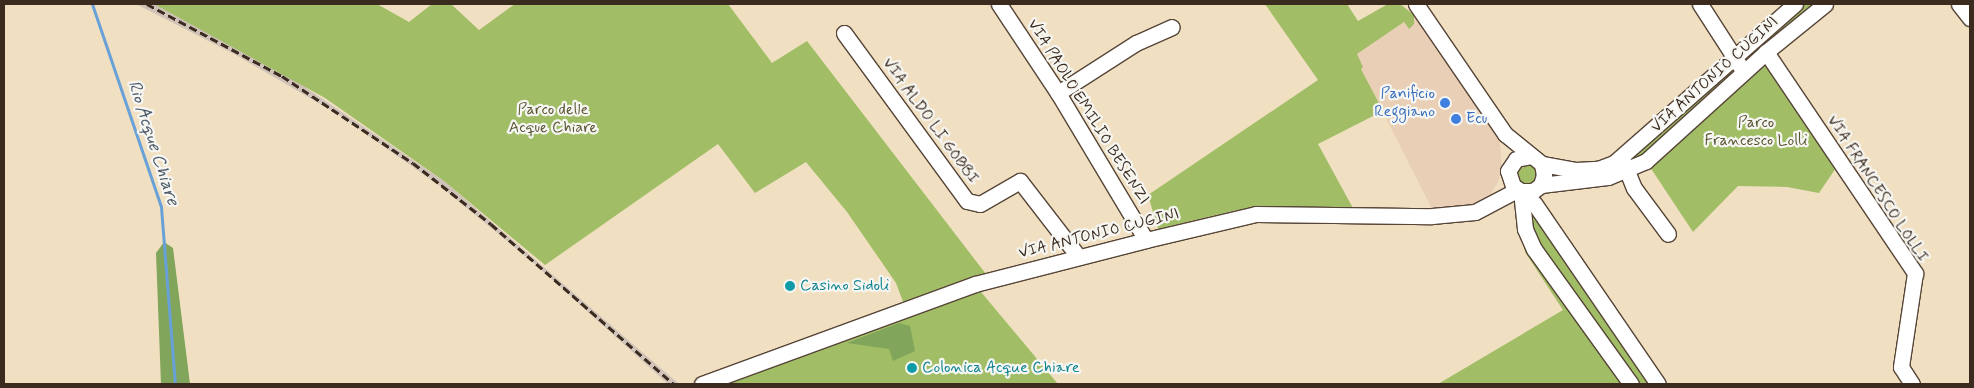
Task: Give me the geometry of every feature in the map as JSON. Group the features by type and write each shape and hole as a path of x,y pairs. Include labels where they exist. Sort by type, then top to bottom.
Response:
{"street":[{"name":"VIA PAOLO EMILIO BESENZI","path":"999,4 1058,93 1146,240"},
{"path":"1416,4 1505,134 1536,160 1544,175 1530,192 1529,238 1536,252 1631,384"},
{"path":"1700,4 1744,72"},
{"name":"VIA ANTONIO CUGINI","path":"702,384 905,307 975,284 1078,256 1256,214 1432,216 1475,212 1490,202 1530,192 1608,178 1795,4"},
{"name":"VIA ANTONIO CUGINI","path":"1536,160 1576,170 1598,169 1646,161 1766,52 1825,4"},
{"path":"1959,4 1970,18"},
{"path":"1058,93 1136,43 1172,28"},
{"name":"VIA ALDO LI GOBBI","path":"844,33 967,201 980,204 1020,181 1078,256"},
{"name":"VIA FRANCESCO LOLLI","path":"1766,52 1915,272 1901,367 1912,384"},
{"path":"1505,134 1510,169 1530,192 1658,384"},
{"path":"1490,202 1510,169 1520,157 1536,160"},
{"path":"1625,164 1634,188 1668,234"}],"shaded area":[{"path":"136,4 154,4 284,73 444,181 679,384 668,384 536,265 440,186 339,115 236,55"},
{"path":"1414,15 1496,132 1500,144 1502,169 1498,182 1491,194 1471,207 1432,209 1361,69 1357,54 1404,22 1408,28"}],"green space":[{"name":"Parco delle Acque Chiare","path":"154,4 377,4 409,22 432,4 451,4 479,30 515,4 728,4 772,63 807,41 989,278 905,307 896,283 847,212 806,162 755,193 718,144 545,265 444,181 325,98"},
{"path":"1265,4 1347,4 1358,21 1388,4 1400,4 1414,15 1414,24 1409,29 1404,22 1357,54 1363,67 1361,69 1383,111 1318,144 1354,210 1274,206 1237,210 1158,229 1148,195 1318,80"},
{"name":"Parco Francesco Lolli","path":"1795,4 1825,4 1766,52 1840,162 1819,193 1787,187 1738,186 1693,232 1646,161 1543,180 1544,169 1598,169"},
{"path":"1526,163 1534,166 1537,174 1534,182 1526,185 1518,182 1515,174 1518,166"},
{"path":"1521,191 1659,384 1438,384 1563,310 1525,252 1518,208"},
{"path":"164,242 173,248 190,384 161,384 156,253"},
{"path":"976,286 1058,384 717,384 978,292"},
{"path":"899,323 910,326 915,351 893,361 889,349 847,343"}],"waterway":[{"name":"Rio Acque Chiare","path":"92,4 161,207 175,384"}],"railway":[{"path":"147,4 282,76 413,163 491,224 674,384"}],"place":[{"name":"Panificio Reggiano","path":"1445,103"},
{"name":"Ecu","path":"1456,119"},
{"name":"Casino Sidoli","path":"790,286"},
{"name":"Colonica Acque Chiare","path":"912,368"}]}
